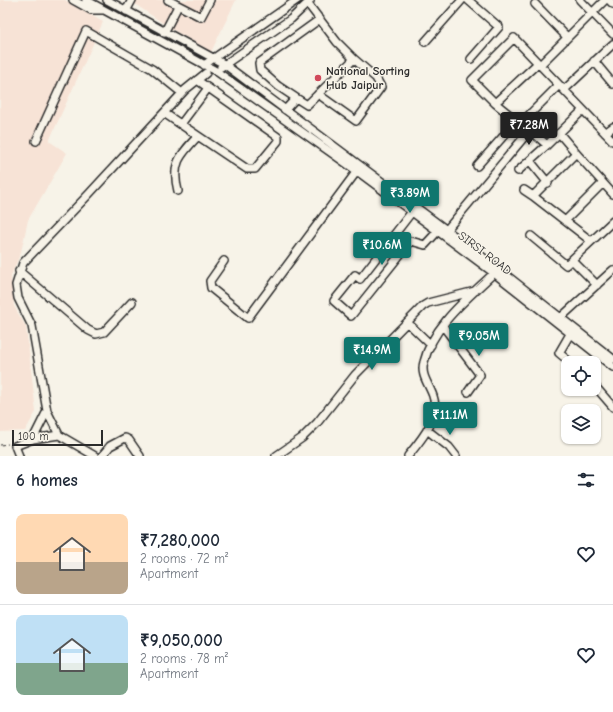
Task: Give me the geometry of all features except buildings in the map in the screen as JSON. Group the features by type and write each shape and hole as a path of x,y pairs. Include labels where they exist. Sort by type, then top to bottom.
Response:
{"street":[{"path":"73,0 90,10 104,10"},
{"name":"SIRSI ROAD","path":"107,0 113,2 164,33 224,64 494,273 558,321 613,359"},
{"path":"126,10 132,0"},
{"path":"168,0 201,17 210,0"},
{"path":"95,456 59,435 46,411 32,326 18,298 16,285 19,271 23,263 182,92 197,80 214,58 297,0"},
{"path":"425,42 462,0"},
{"path":"468,0 499,27 471,59"},
{"path":"580,0 613,34"},
{"path":"495,103 539,64 605,0"},
{"path":"609,0 613,4"},
{"path":"88,1 205,69 216,71 290,19 309,2 338,42 354,59 376,78 381,87 356,121 318,94"},
{"path":"534,4 567,37"},
{"path":"164,33 178,6"},
{"path":"320,18 259,63 260,70 278,86 307,105 354,59"},
{"path":"36,141 86,31 152,70 182,92"},
{"path":"547,145 495,103 472,80 514,38 613,141"},
{"path":"478,166 519,121 594,62 613,44"},
{"path":"594,62 613,84"},
{"name":"SIRSI ROAD","path":"216,71 359,168 411,213 496,267 558,321 570,334 613,367"},
{"path":"164,113 250,170 255,169 278,141 278,137 197,80"},
{"path":"181,124 208,88"},
{"path":"284,110 296,98"},
{"path":"518,171 583,110"},
{"path":"605,133 613,127"},
{"path":"411,213 360,279 355,275 334,300 352,316 411,241 425,245 442,232 530,130"},
{"path":"559,133 613,194"},
{"path":"178,191 174,170 185,152 198,136"},
{"path":"533,196 576,153"},
{"path":"530,161 548,182"},
{"path":"224,261 210,281 211,288 248,318 359,168"},
{"path":"564,221 604,183"},
{"path":"524,190 591,241"},
{"path":"531,236 566,265 613,221"},
{"path":"572,260 597,285"},
{"path":"19,271 96,334 104,332 132,302"},
{"path":"408,456 427,430 432,420 434,398 423,375 424,361 431,346 443,326 461,304 494,273"},
{"path":"558,321 612,273"},
{"path":"276,456 302,438 312,428 355,375 428,303 475,291"},
{"path":"408,322 431,346"},
{"path":"443,326 480,374 468,392"},
{"path":"563,356 559,353 570,334"},
{"path":"601,394 613,407"},
{"path":"33,438 46,411"},
{"path":"427,430 449,447 456,456"},
{"path":"19,456 15,446 33,438 59,435"},
{"path":"102,456 110,446 124,438 129,440 140,456"}],"path":[{"path":"0,445 8,444"}],"shaded area":[{"path":"0,0 65,0 103,22 49,141 67,153 28,220 21,252 11,276 14,306 26,327 36,412 25,431 0,432"},
{"path":"129,0 236,0 211,52 170,28"}],"place":[{"name":"National Sorting Hub Jaipur","path":"318,78"}]}
